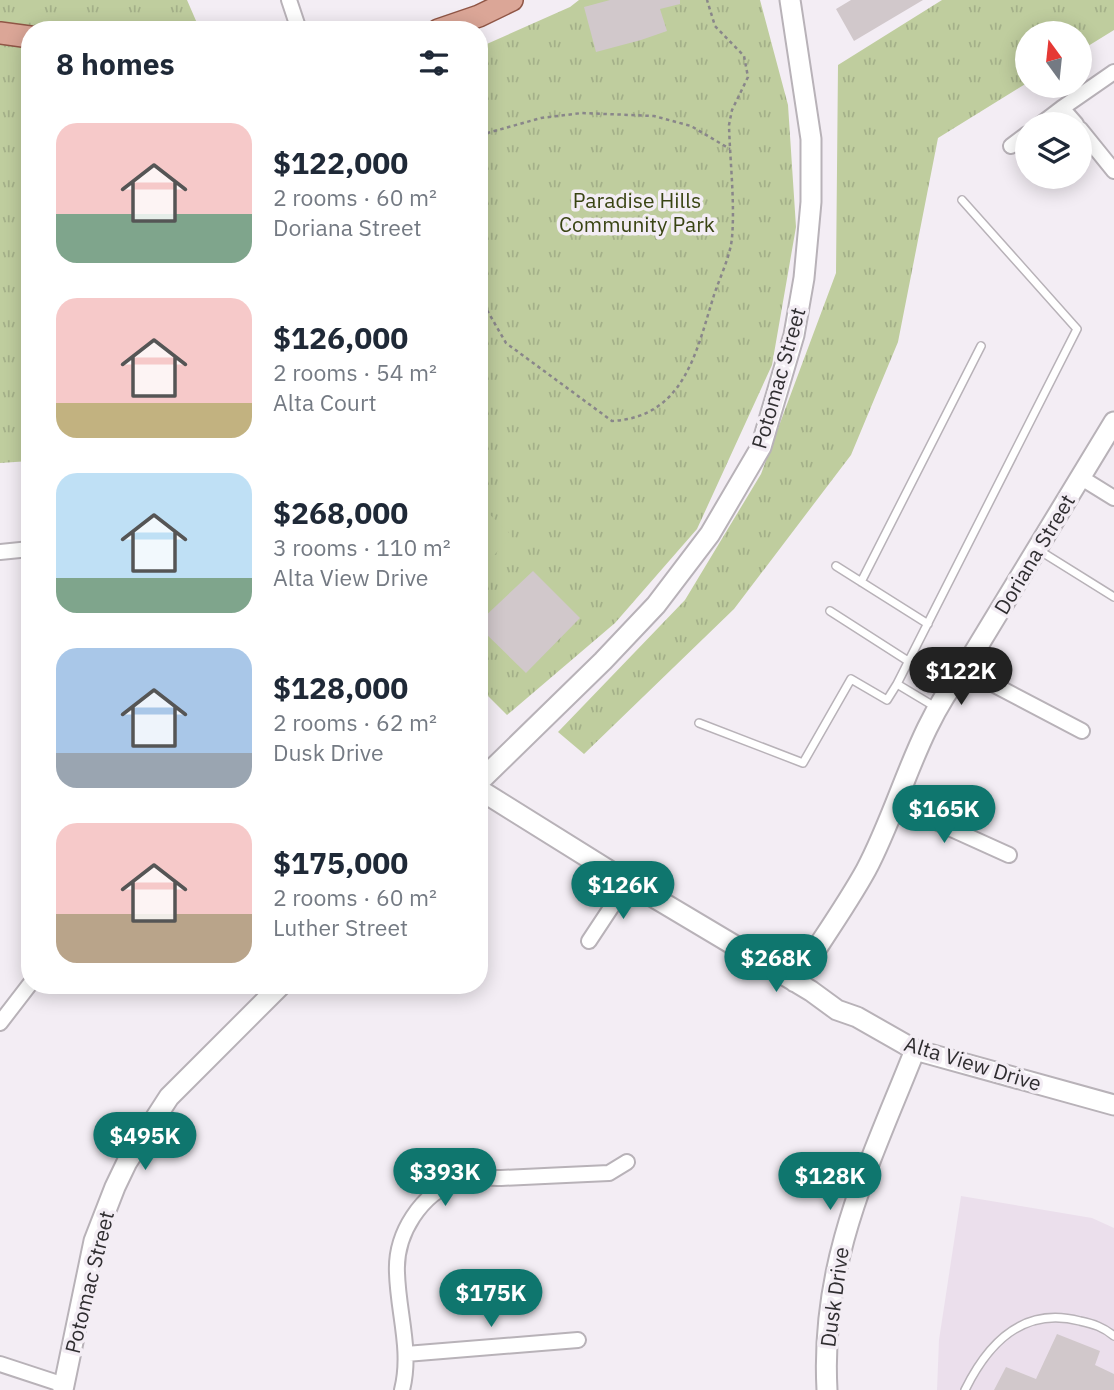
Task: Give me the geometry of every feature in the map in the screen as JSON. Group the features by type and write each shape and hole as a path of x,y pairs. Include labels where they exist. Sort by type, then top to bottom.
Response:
{"main road":[{"path":"464,21 512,0"},
{"path":"0,33 21,36"}],"street":[{"path":"289,0 296,21"},
{"name":"Potomac Street","path":"488,773 656,605 710,534 761,447 794,335 804,278 811,202 811,139 789,0"},
{"path":"1057,112 1114,72"},
{"path":"1062,108 1066,112"},
{"path":"1011,146 1015,143"},
{"path":"1092,144 1114,171"},
{"name":"Doriana Street","path":"795,982 866,869 915,754 948,689 964,669 1114,422"},
{"path":"1080,477 1114,498"},
{"path":"0,552 21,551"},
{"path":"964,669 1082,731"},
{"name":"Alta View Drive","path":"488,795 837,1010 857,1017 915,1050 1114,1105"},
{"path":"894,803 1009,855"},
{"path":"589,941 628,882"},
{"path":"0,1023 22,994"},
{"name":"Potomac Street","path":"63,1387 94,1241 127,1162 169,1097 272,994"},
{"name":"Dusk Drive","path":"827,1390 828,1315 843,1237 915,1050"},
{"path":"402,1390 406,1354 397,1260 408,1226 428,1199 461,1179 609,1173 627,1162"},
{"path":"406,1354 579,1340"},
{"path":"0,1364 63,1387"}],"lane":[{"path":"699,723 803,763 851,679 887,700 1077,329 962,200"},
{"path":"861,582 981,346"},
{"path":"1037,549 1114,597"},
{"path":"836,566 928,624"},
{"path":"830,611 908,661"},
{"path":"897,684 938,708"},
{"path":"965,1390 976,1368 995,1343 1013,1328 1044,1318 1068,1318 1103,1327 1114,1336"}],"path":[{"path":"488,312 506,343 612,421 631,420 652,411 671,397 695,357 732,240 729,125 732,110 748,78 744,56 715,26 707,0"},
{"path":"488,133 541,118 582,113 654,116 691,126 730,149"}],"shaded area":[{"path":"961,1196 1092,1218 1114,1228 1114,1390 937,1390 939,1340"}],"green space":[{"path":"0,0 187,0 196,21 21,21 21,462 0,463"},
{"name":"Paradise Hills Community Park","path":"579,0 760,0 788,105 796,227 772,365 697,529 615,623 507,715 488,696 488,43 570,7"},
{"path":"942,0 1114,0 1114,30 1092,44 1092,21 1015,21 1015,90 938,138 898,342 851,455 734,609 584,754 558,732 685,600 761,474 836,273 838,65"},
{"path":"488,513 512,536 488,562"}],"building":[{"path":"610,0 680,0 680,4 660,9 667,31 596,52 584,7"},
{"path":"851,0 923,0 854,41 836,9"},
{"path":"533,571 580,618 526,673 488,636 488,613"},
{"path":"1057,1334 1100,1351 1095,1365 1114,1374 1114,1390 994,1390 1006,1367 1036,1379"}]}
